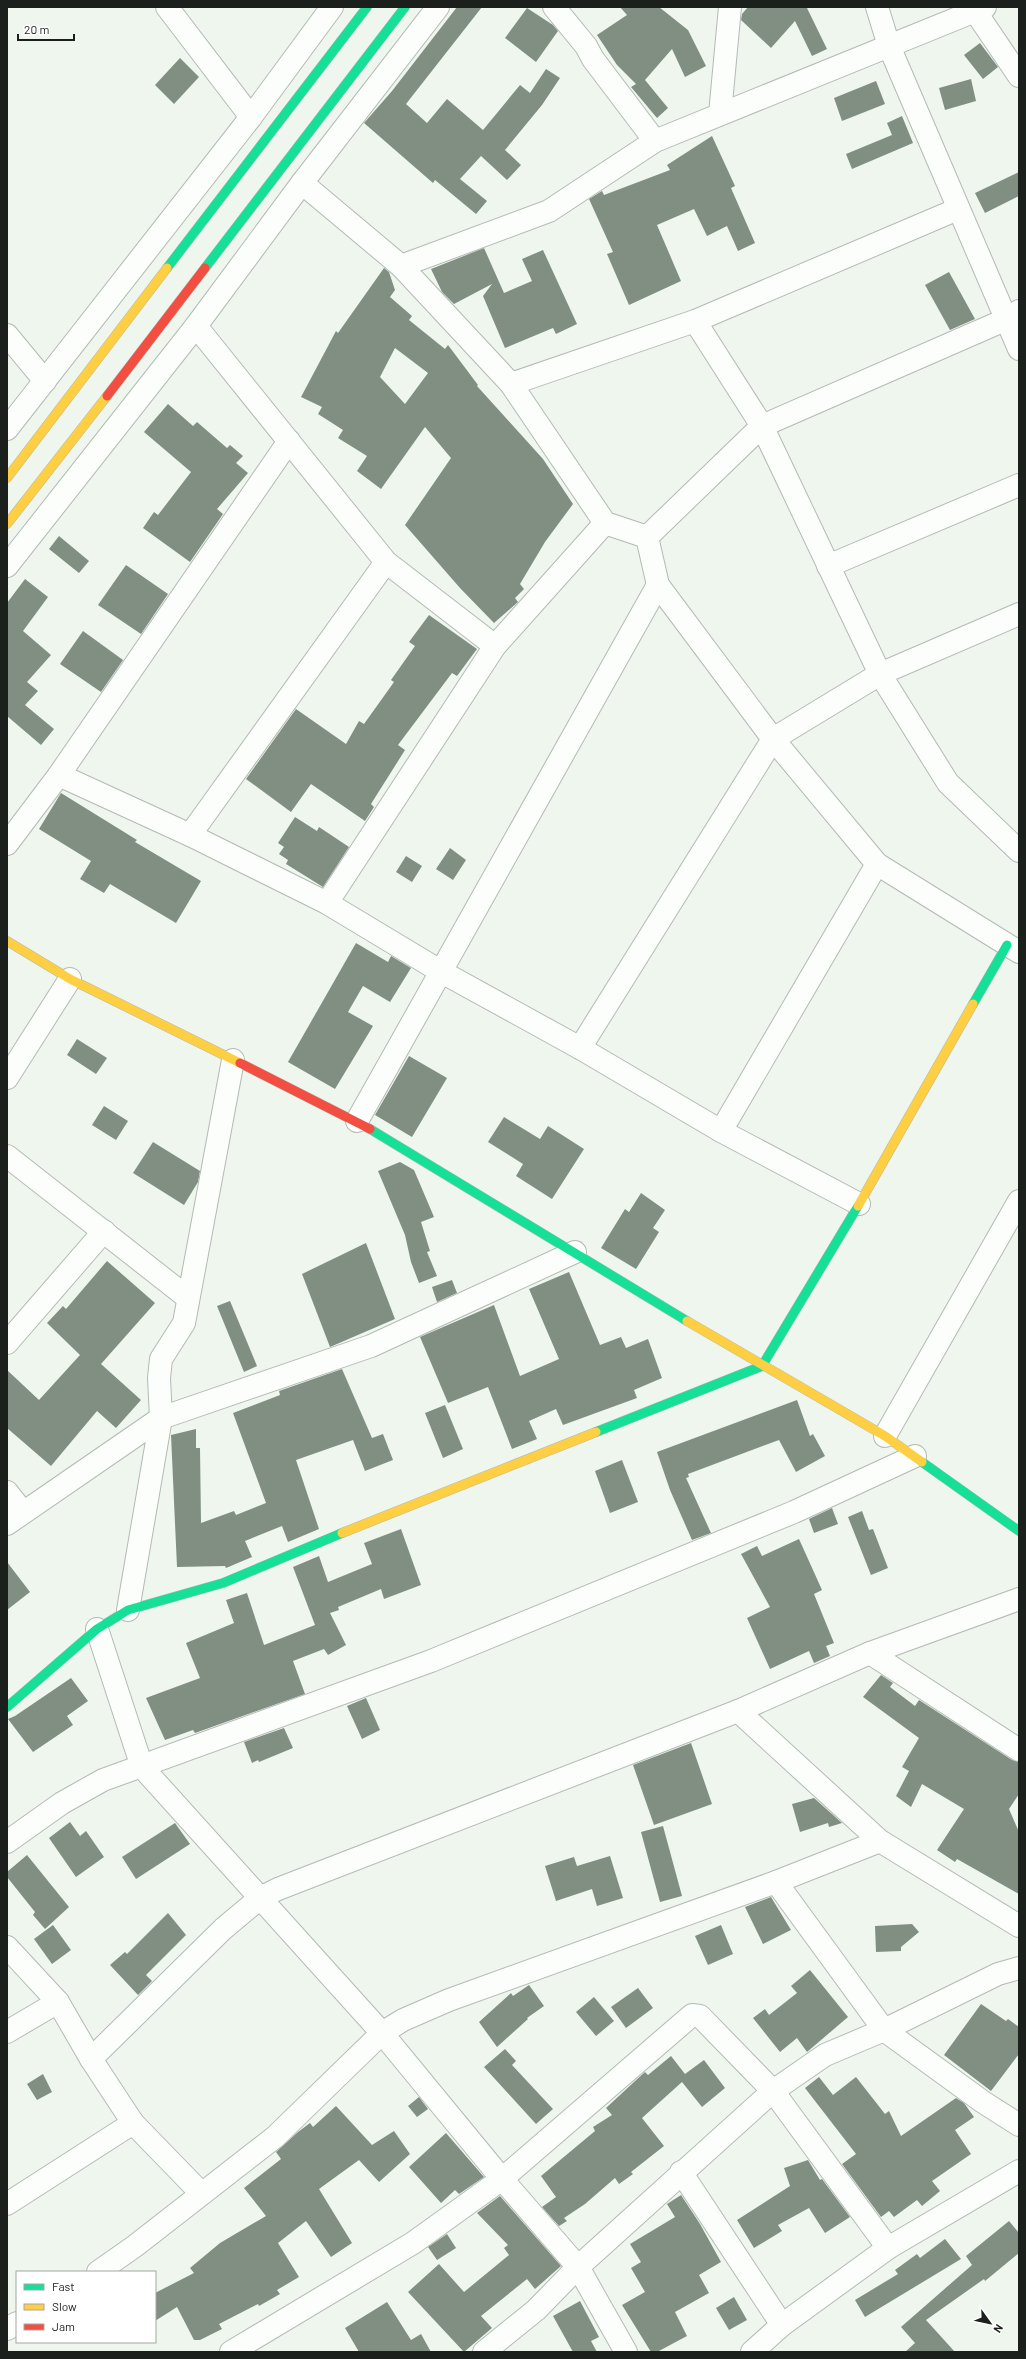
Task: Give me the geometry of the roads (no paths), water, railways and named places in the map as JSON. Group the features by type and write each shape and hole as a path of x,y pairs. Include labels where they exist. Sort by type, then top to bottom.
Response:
{"main road":[{"path":"7,478 367,7"},
{"path":"7,524 104,402 406,7"},
{"path":"7,941 70,979 357,1121 762,1366 884,1436 915,1456 1019,1531"},
{"path":"7,1706 97,1629 128,1610 223,1583 377,1518 762,1366 1013,948"}],"street":[{"path":"167,7 251,117"},
{"path":"7,429 251,117 332,7"},
{"path":"7,566 196,326 302,183 438,7"},
{"path":"554,7 586,46 593,59 655,141"},
{"path":"720,114 730,7"},
{"path":"877,7 889,46 958,209 1013,315 1019,349"},
{"path":"401,266 549,211 655,141 980,9 1019,76"},
{"path":"302,183 401,266 511,384 605,523 647,537"},
{"path":"511,384 695,322 958,209"},
{"path":"647,537 762,426 1013,315"},
{"path":"695,322 762,426 880,674 948,783 1019,851"},
{"path":"196,326 386,562 495,646"},
{"path":"7,335 45,381"},
{"path":"7,844 59,775 289,441"},
{"path":"828,566 1019,485"},
{"path":"327,902 495,646 605,523"},
{"path":"647,537 658,585 773,739 877,864 1013,948"},
{"path":"190,835 386,562"},
{"path":"357,1121 658,585"},
{"path":"580,1048 773,739 880,674 1019,614"},
{"path":"59,775 190,835 327,902 440,971 580,1048 721,1131 859,1204"},
{"path":"721,1131 877,864"},
{"path":"7,1078 70,979"},
{"path":"128,1610 161,1418 159,1378 161,1359 184,1323 233,1060"},
{"path":"7,1156 188,1298"},
{"path":"884,1436 1019,1201"},
{"path":"7,1343 104,1231"},
{"path":"7,1492 15,1518 161,1418 371,1346 575,1252"},
{"path":"7,1842 62,1803 103,1780 142,1767 474,1644 794,1512 915,1456"},
{"path":"91,2059 223,1929 260,1898 278,1889 738,1711 870,1653 1019,1599"},
{"path":"97,1629 142,1767 382,2033 502,2179 578,2267 626,2352"},
{"path":"870,1653 1019,1750"},
{"path":"738,1711 880,1841 1019,1926"},
{"path":"99,2271 135,2246 201,2193 275,2137 382,2033 403,2020 448,2000 776,1882 880,1841"},
{"path":"776,1882 884,2030 983,2102 1019,2124"},
{"path":"7,1947 58,2002 91,2059 133,2123 201,2193"},
{"path":"484,2352 536,2310 578,2267 681,2172 773,2091 825,2055 884,2030 998,1974 1019,1968"},
{"path":"7,2032 58,2002"},
{"path":"231,2352 413,2242 502,2179 692,2014 700,2016 773,2091 888,2248"},
{"path":"7,2204 133,2123"},
{"path":"752,2352 782,2325 888,2248 1019,2171"},
{"path":"681,2172 782,2325"},
{"path":"7,2329 16,2324"}]}
